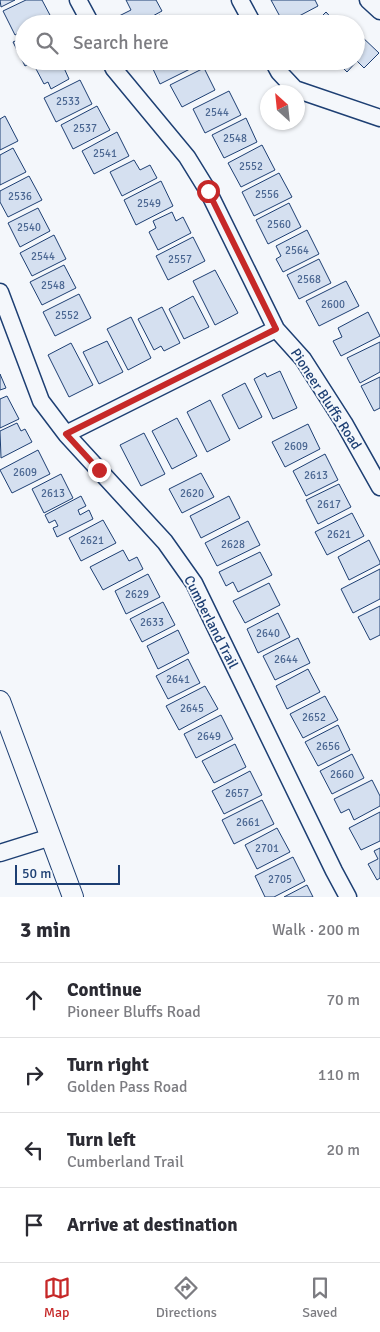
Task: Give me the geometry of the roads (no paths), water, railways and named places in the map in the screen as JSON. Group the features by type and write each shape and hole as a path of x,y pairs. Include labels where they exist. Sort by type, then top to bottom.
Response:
{"main road":[{"path":"0,701 73,897"}],"street":[{"path":"78,0 86,15"},
{"path":"240,0 248,15"},
{"path":"368,0 380,11"},
{"name":"Pioneer Bluffs Road","path":"115,70 187,157 203,182 276,329 303,359 344,423 380,487"},
{"path":"278,70 295,89 380,118"},
{"name":"Cumberland Trail","path":"0,292 41,401 66,434 166,542 194,584 348,897"},
{"path":"66,434 276,329"},
{"path":"0,853 51,837"}]}
